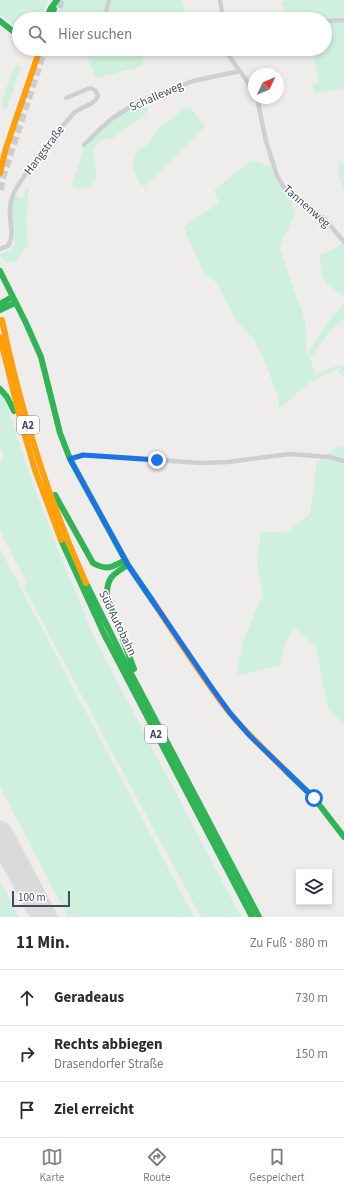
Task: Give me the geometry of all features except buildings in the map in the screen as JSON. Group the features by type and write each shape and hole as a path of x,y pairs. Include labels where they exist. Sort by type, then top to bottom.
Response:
{"main road":[{"path":"49,12 57,0"},
{"path":"53,12 57,0"},
{"path":"0,21 12,32"},
{"path":"0,173 6,148 38,56"},
{"path":"0,271 41,357 60,433 70,459 126,562 230,713 250,736 314,798 344,837"},
{"path":"0,304 14,300"},
{"path":"0,310 14,300"},
{"name":"Süd Autobahn","path":"2,320 19,394 44,476 70,547 109,630 259,917"},
{"name":"Süd Autobahn","path":"0,337 22,426 35,470 64,549 92,610 252,917"},
{"path":"0,389 7,397 22,426"},
{"path":"44,476 93,563 101,568 108,568 126,562"},
{"path":"126,562 108,580 106,588 107,597 142,687 146,702"}],"street":[{"path":"106,12 109,0"},
{"path":"220,0 222,12"},
{"path":"332,21 344,20"},
{"path":"229,56 248,82"},
{"path":"232,56 240,70"},
{"name":"Schalleweg","path":"84,145 114,117 140,101 193,81 240,70"},
{"name":"Hangstraße","path":"0,249 8,246 12,239 10,211 11,199 17,187 52,138 70,117 75,112 95,102 98,96 95,90 90,88 66,98"},
{"name":"Tannenweg","path":"258,104 266,141 277,176 283,186 324,219 344,242"},
{"path":"70,459 83,455 201,463 228,462 288,454 329,457 344,461"}],"green space":[{"path":"0,0 48,0 44,12 12,12 12,23 0,14"},
{"path":"61,0 107,0 104,12 58,12"},
{"path":"111,0 181,0 185,12 107,12"},
{"path":"285,0 344,0 344,17 332,18 332,12 284,12 286,10 281,4"},
{"path":"344,22 344,88 315,93 312,85 319,82 313,56 332,56 332,23"},
{"path":"86,56 142,56 143,66 96,78"},
{"path":"16,64 21,67 7,109 1,107 6,88"},
{"path":"142,102 149,111 113,138 99,141 93,148 97,180 86,189 75,188 72,185 85,146 99,131"},
{"path":"186,107 191,109 205,126 146,186 141,185 132,166 136,152 148,144 159,128"},
{"path":"252,160 271,166 277,183 289,194 295,215 279,247 305,320 307,355 318,336 344,302 344,318 327,334 310,359 316,374 341,364 342,367 344,367 344,377 338,371 341,367 310,382 279,409 278,396 264,360 254,340 236,320 216,282 205,275 183,227 219,203 214,190"},
{"path":"339,163 344,163 344,194 339,177"},
{"path":"26,188 29,190 26,218 28,245 14,263 10,261 6,263 0,255 9,251 15,243 12,219 13,201 15,195 23,198"},
{"path":"343,244 344,296 327,284 324,280 321,270 320,255"},
{"path":"0,392 6,402 26,464 58,550 95,639 241,917 201,917 23,586 27,583 0,531 0,461 4,455 0,447"},
{"path":"339,445 344,448 344,725 328,709 316,647 295,628 285,643 281,665 236,676 244,638 263,595 257,563 261,532 288,531 310,514 317,462"},
{"path":"0,549 194,917 68,917 0,787"},
{"path":"0,881 19,917 0,917"}],"runway":[{"path":"0,834 44,917"}],"tunnel":[{"path":"57,12 61,0"},
{"path":"0,190 1,181 42,56"}],"traffic: fast":[{"path":"49,12 57,0"},
{"path":"0,21 12,30"},
{"path":"0,271 41,357 60,433 70,459 128,565 156,606"},
{"path":"0,304 12,297"},
{"path":"0,310 15,303"},
{"path":"0,389 7,397 14,411"},
{"path":"55,495 93,563 102,567 109,567 125,560"},
{"path":"61,540 104,634 252,917"},
{"path":"128,565 114,574 109,581 107,597 134,669"},
{"path":"86,583 126,664 259,917"},
{"path":"285,770 314,798 344,837"}],"traffic: slow":[{"path":"0,173 6,148 38,56"},
{"path":"2,320 18,388 37,454 72,551 86,583"},
{"path":"0,337 22,426 35,470 61,540"},
{"path":"156,606 229,712 249,735 285,770"}],"route":[{"path":"157,460 83,455 70,459 97,511 128,565 212,688 230,713 250,736 314,798"}]}
